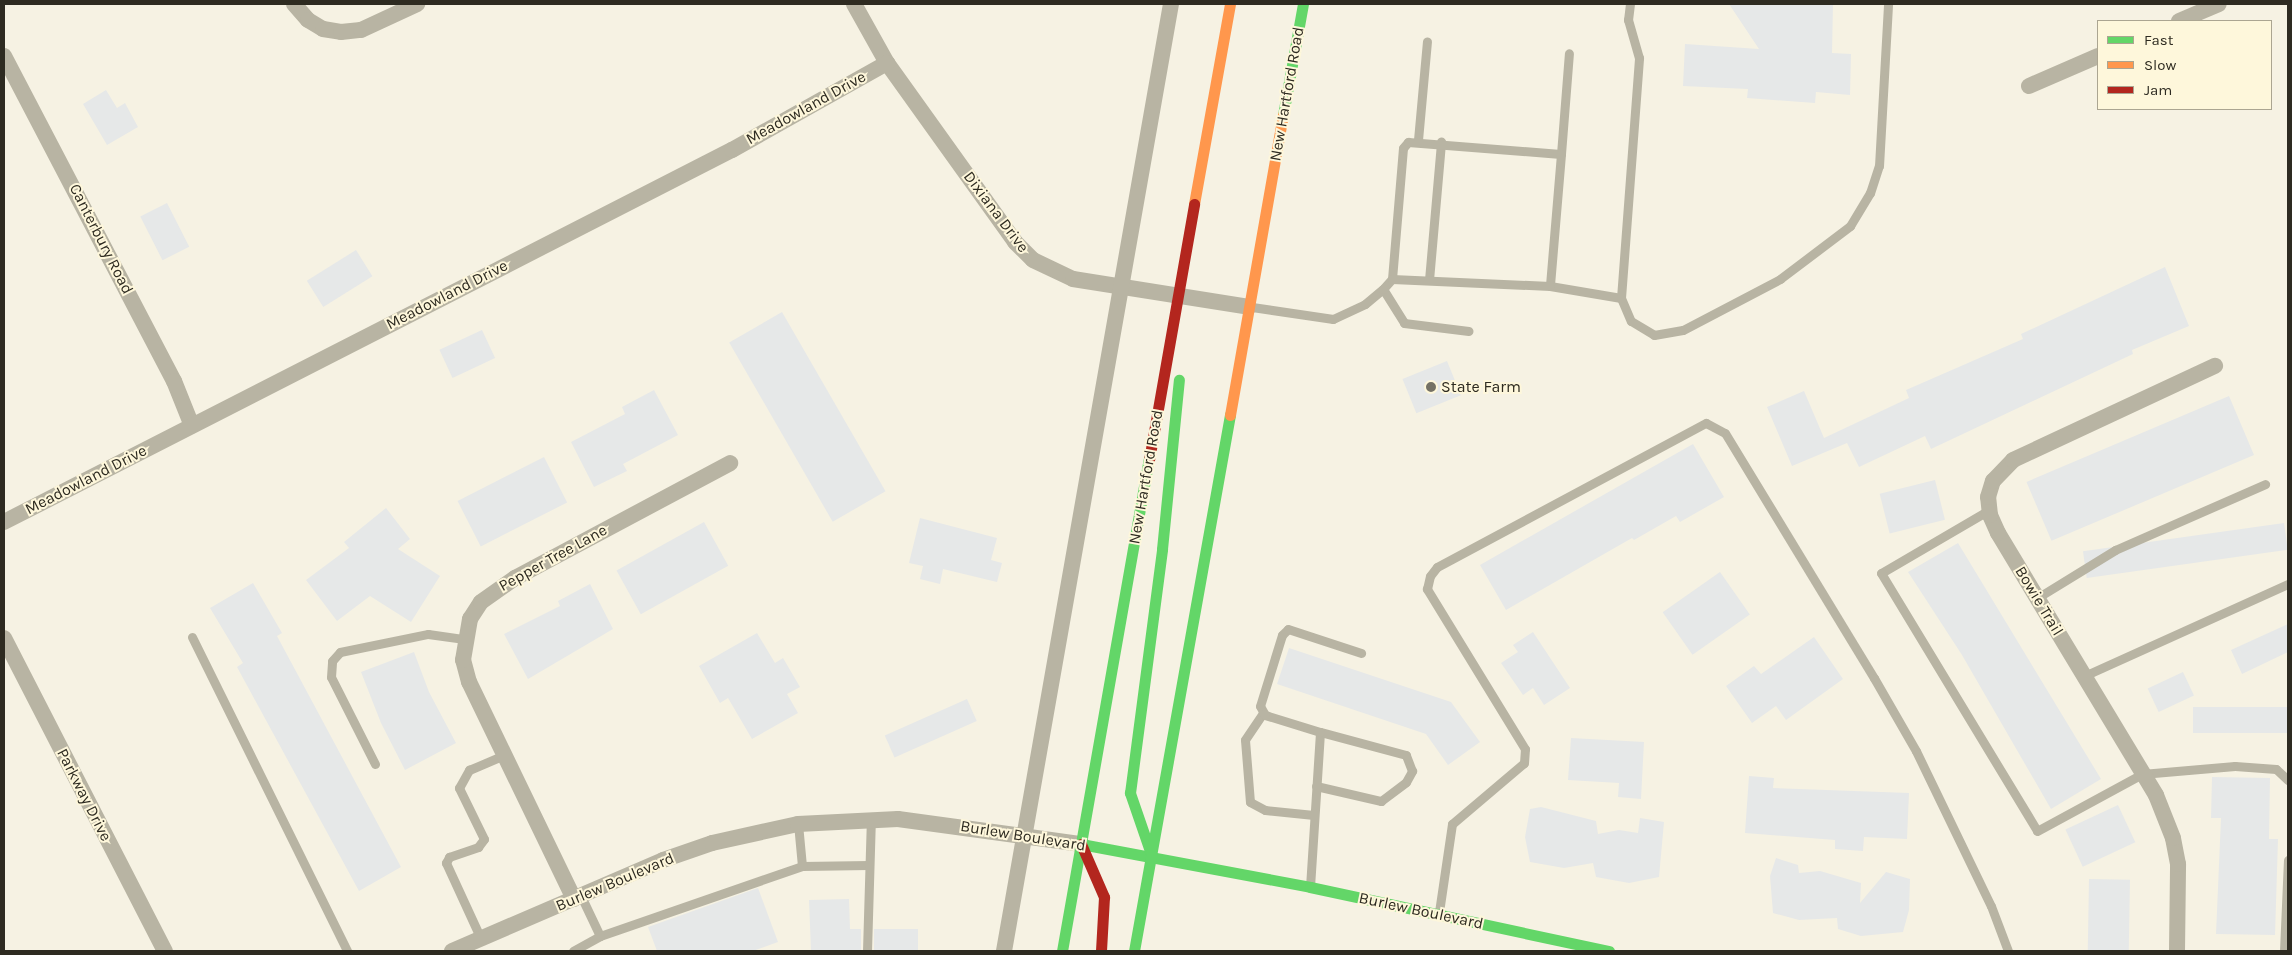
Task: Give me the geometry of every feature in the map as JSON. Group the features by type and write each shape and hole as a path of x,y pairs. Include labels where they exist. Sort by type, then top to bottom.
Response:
{"main road":[{"name":"New Hartford Road","path":"1062,951 1230,4"},
{"name":"New Hartford Road","path":"1134,951 1303,4"},
{"path":"1151,856 1130,794 1171,465 1179,376 1178,296"},
{"path":"1081,844 1104,897 1101,951"},
{"name":"Burlew Boulevard","path":"1081,844 1310,887 1438,914 1575,948 1609,951"}],"street":[{"path":"294,4 308,20 323,29 341,32 361,30 417,4"},
{"name":"Dixiana Drive","path":"854,4 887,63 1015,242 1033,260 1073,279 1120,288 1249,307"},
{"path":"1004,951 1171,4"},
{"path":"2181,20 2219,4"},
{"name":"Canterbury Road","path":"4,56 170,372 192,426"},
{"path":"2029,86 2097,56"},
{"name":"Meadowland Drive","path":"4,522 732,150 887,63"},
{"name":"Bowie Trail","path":"2177,951 2179,890 2173,838 2142,774 1998,533 1989,510 1993,481 2013,460 2215,366"},
{"name":"Pepper Tree Lane","path":"578,897 469,682 463,640 473,614 497,589 730,464"},
{"name":"Parkway Drive","path":"4,638 165,951"},
{"name":"Burlew Boulevard","path":"452,951 578,897 712,843 798,824 870,818 1025,835 1081,844"}],"lane":[{"path":"1630,4 1628,20 1639,58 1621,298 1631,321 1654,335 1683,330 1780,279 1850,226 1870,193 1879,166 1888,4"},
{"path":"1418,140 1427,41"},
{"path":"1550,286 1569,53"},
{"path":"1249,307 1333,319 1365,304 1383,289 1392,279 1403,148 1408,142 1418,140 1561,154"},
{"path":"1429,280 1440,142"},
{"path":"1392,279 1550,286 1621,298"},
{"path":"1383,289 1404,323 1469,330"},
{"path":"1438,914 1452,824 1524,763 1525,749 1427,589 1430,576 1437,566 1706,423 1725,433 1874,678 1920,760 1991,906 2008,951"},
{"path":"2037,598 2115,550 2265,484"},
{"path":"1989,510 1881,573 2037,832 2142,774 2235,766 2276,769 2288,780"},
{"path":"2084,676 2288,584"},
{"path":"1316,786 1381,801 1406,782 1412,771 1411,759 1406,755 1320,732 1263,713 1260,706 1282,635 1288,630 1361,653"},
{"path":"375,764 331,677 332,661 340,652 428,634 463,640"},
{"path":"192,636 347,951"},
{"path":"1263,713 1245,740 1250,802 1265,810 1314,815"},
{"path":"1310,887 1320,732"},
{"path":"481,939 446,863 449,857 478,847 484,839 459,788 469,770 505,755"},
{"path":"867,951 870,818"},
{"path":"798,824 802,866"},
{"path":"2284,951 2288,860"},
{"path":"573,951 600,936 802,866 869,865"},
{"path":"578,897 600,936"}],"building":[{"path":"1729,4 1833,4 1832,53 1851,54 1850,95 1816,92 1815,103 1747,98 1748,89 1683,86 1685,44 1759,49"},
{"path":"106,90 117,108 125,103 138,127 107,145 83,104"},
{"path":"167,203 189,247 163,260 140,217"},
{"path":"356,250 372,276 323,307 307,281"},
{"path":"2165,267 2189,326 2132,350 2133,354 1931,449 1925,436 1859,467 1847,443 1792,466 1767,407 1804,391 1824,438 1909,398 1906,390 2023,339 2021,334"},
{"path":"782,312 886,491 833,522 729,342"},
{"path":"482,330 495,358 453,378 439,350"},
{"name":"State Farm","path":"1447,361 1461,395 1416,413 1402,379"},
{"path":"654,390 678,435 623,464 627,471 594,487 571,442 625,414 622,407"},
{"path":"2229,396 2254,455 2051,541 2026,482"},
{"path":"1693,444 1724,497 1680,522 1676,516 1634,540 1632,538 1506,610 1480,565"},
{"path":"544,457 567,502 481,546 458,501"},
{"path":"1935,480 1945,520 1890,534 1880,494"},
{"path":"386,508 410,539 398,549 440,576 411,622 370,596 337,621 306,580 349,548 344,542"},
{"path":"920,518 997,538 991,560 1002,563 997,582 943,569 940,584 920,579 923,566 909,563"},
{"path":"704,522 728,566 641,614 617,570"},
{"path":"2284,523 2288,550 2087,578 2083,551"},
{"path":"1958,543 2101,779 2051,809 1962,655 1908,572"},
{"path":"1720,572 1750,615 1692,655 1663,612"},
{"path":"253,583 282,633 277,636 401,867 359,891 237,667 243,663 210,608"},
{"path":"590,584 613,629 528,679 504,634 560,606 558,601"},
{"path":"2288,624 2288,652 2242,674 2231,650"},
{"path":"1533,632 1570,688 1544,705 1533,688 1523,695 1501,663 1518,652 1513,645"},
{"path":"757,633 775,663 783,658 800,687 787,694 798,713 752,739 728,698 720,703 699,666"},
{"path":"1814,637 1843,679 1786,720 1776,706 1752,723 1726,686 1754,666 1761,674"},
{"path":"1289,648 1451,702 1480,742 1448,765 1426,734 1277,684"},
{"path":"414,652 429,692 456,743 405,770 381,723 361,672"},
{"path":"2183,672 2194,696 2159,712 2148,688"},
{"path":"967,699 977,721 895,758 885,736"},
{"path":"2193,707 2288,707 2288,733 2193,733"},
{"path":"1571,738 1644,742 1641,799 1618,797 1619,783 1568,780"},
{"path":"1749,776 1774,778 1773,788 1909,793 1907,839 1864,837 1863,851 1835,849 1835,840 1745,833"},
{"path":"2212,777 2270,778 2269,839 2278,839 2275,935 2216,934 2221,818 2211,818"},
{"path":"2118,805 2135,842 2083,867 2065,830"},
{"path":"1541,807 1596,821 1598,834 1619,830 1638,833 1640,818 1664,822 1659,877 1629,883 1596,877 1593,863 1564,868 1530,862 1525,837 1530,809"},
{"path":"1776,858 1798,865 1799,873 1820,871 1861,883 1860,903 1886,872 1910,879 1909,910 1903,932 1861,936 1838,929 1837,918 1799,920 1773,913 1770,876"},
{"path":"2089,879 2130,880 2129,951 2088,951"},
{"path":"758,888 778,942 753,951 657,951 648,927"},
{"path":"849,899 850,929 861,929 861,951 811,951 809,900"},
{"path":"874,929 918,929 918,951 874,951"}],"traffic: fast":[{"path":"1283,115 1303,4"},
{"path":"1151,854 1130,793 1162,549 1179,380"},
{"path":"1134,951 1230,415"},
{"path":"1062,951 1149,460"},
{"path":"1081,844 1310,887 1609,951"}],"traffic: slow":[{"path":"1194,204 1230,4"},
{"path":"1230,415 1283,115"}],"traffic: jam":[{"path":"1149,460 1194,204"},
{"path":"1081,844 1104,897 1101,951"}],"place":[{"name":"State Farm","path":"1431,387"}]}
